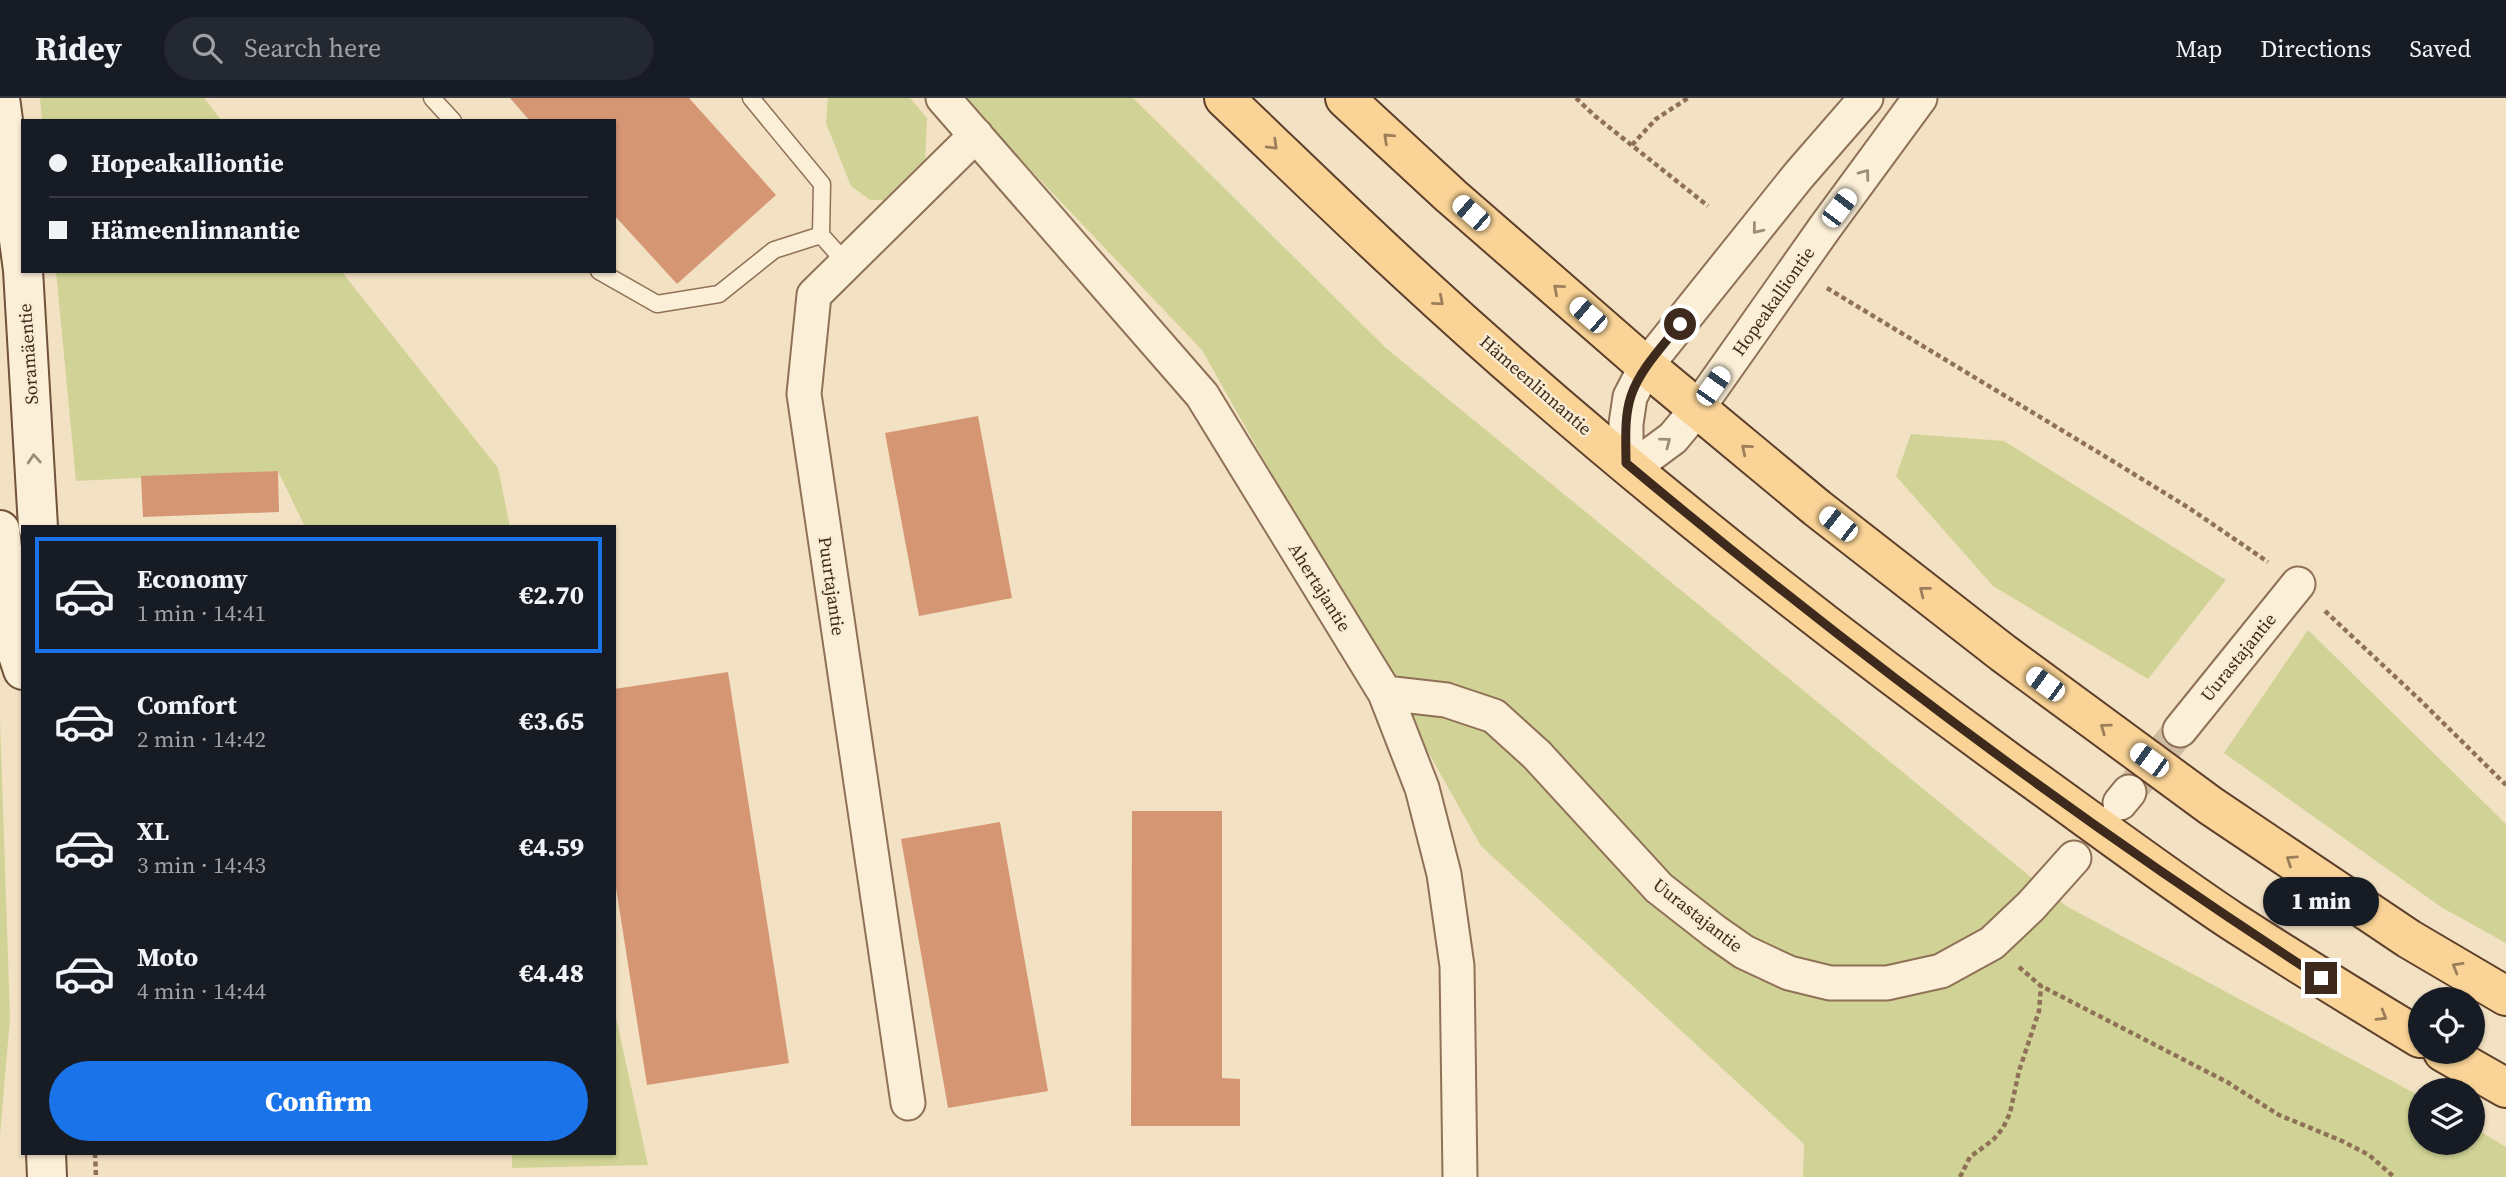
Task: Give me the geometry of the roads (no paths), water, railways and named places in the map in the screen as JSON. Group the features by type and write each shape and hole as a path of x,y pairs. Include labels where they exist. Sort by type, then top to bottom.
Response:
{"main road":[{"name":"Hämeenlinnantie","path":"1224,98 1409,274 1733,553 1903,685 2229,919 2408,1031"},
{"path":"1345,98 1451,196 1646,366 1817,508 2003,653 2211,806 2409,939 2506,996"},
{"path":"2464,1064 2506,1088"}],"street":[{"name":"Soramäentie","path":"0,98 21,255"},
{"name":"Ahertajantie","path":"943,98 1202,395 1385,693 1422,788 1446,887 1457,966 1460,1177"},
{"path":"1626,463 1626,424 1630,397 1646,366 1799,175 1866,98"},
{"name":"Hopeakalliontie","path":"1626,463 1650,454 1674,438 1920,98"},
{"name":"Puurtajantie","path":"908,1103 804,394 814,295 976,135"},
{"name":"Soramäentie","path":"23,273 38,525"},
{"path":"0,530 12,637 21,664"},
{"name":"Uurastajantie","path":"2180,730 2298,584"},
{"name":"Uurastajantie","path":"1385,693 1446,700 1494,716 1537,755 1659,888 1744,952 1789,973 1830,984 1887,983 1941,971 1992,943 2032,906 2074,858"},
{"path":"46,1155 47,1177"}],"lane":[{"path":"432,98 451,119"},
{"path":"751,98 822,184 821,234 846,263"},
{"path":"603,273 657,304 719,294 774,250 821,234"}],"tunnel":[{"path":"2129,792 2180,730"}]}
